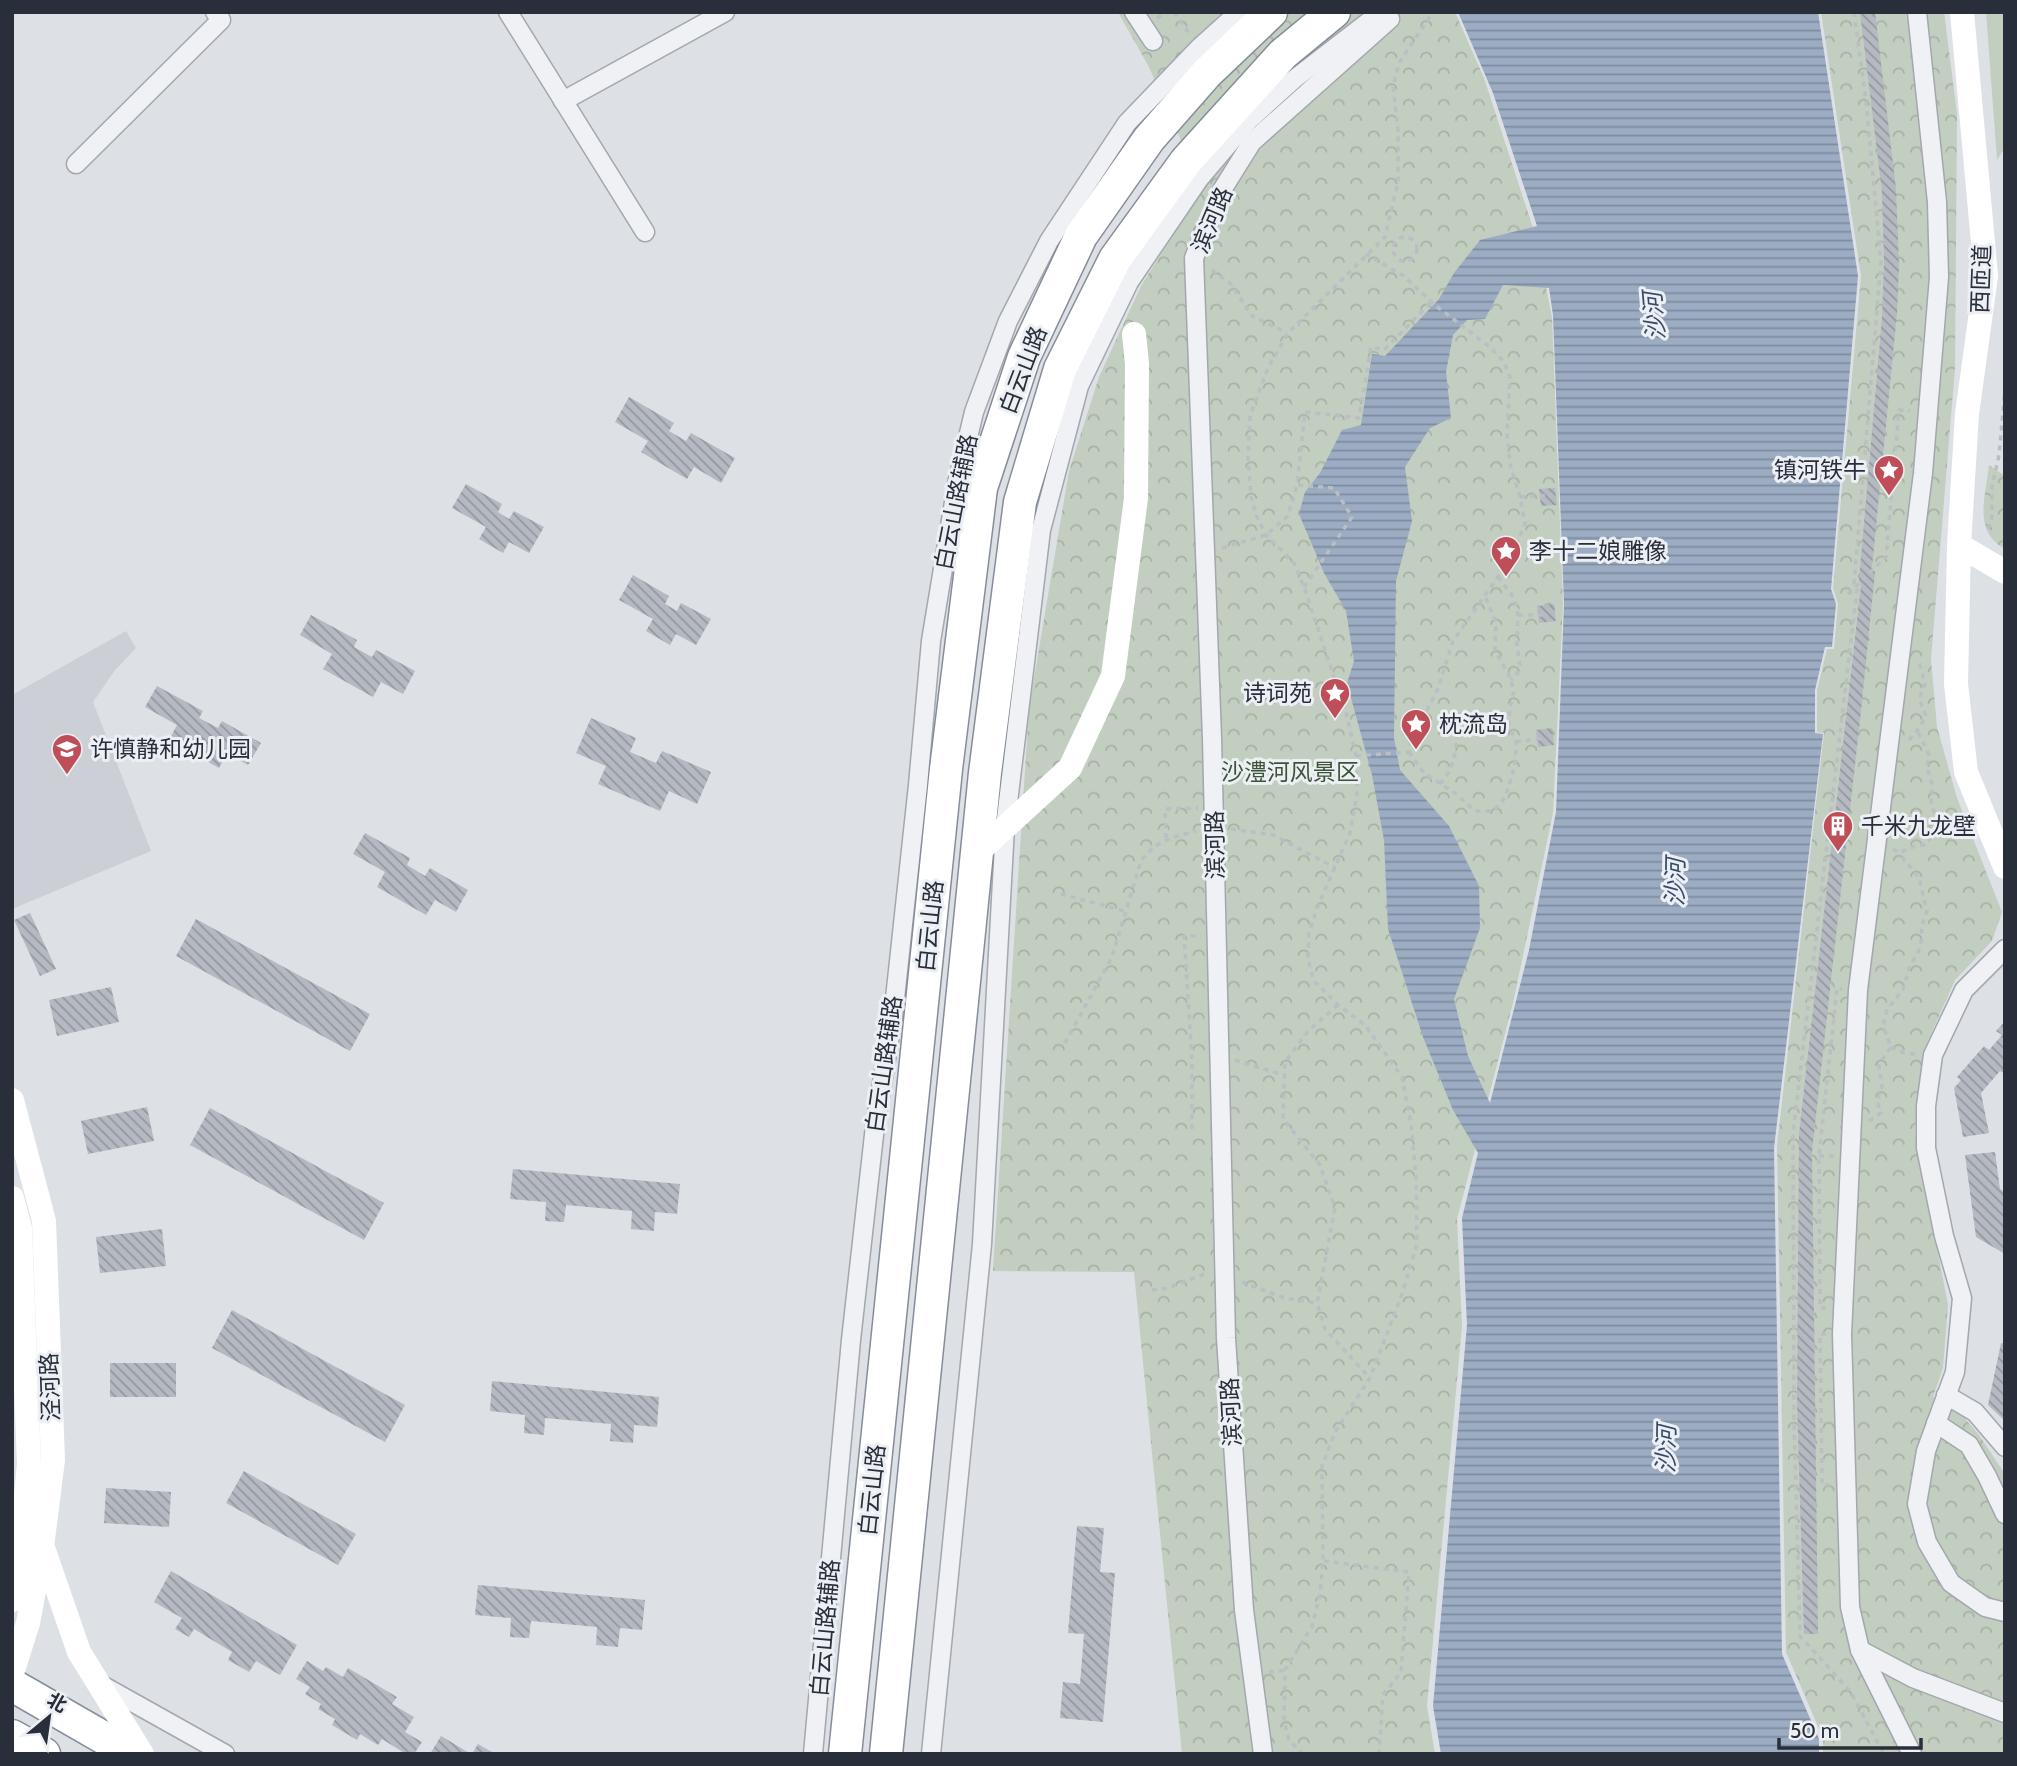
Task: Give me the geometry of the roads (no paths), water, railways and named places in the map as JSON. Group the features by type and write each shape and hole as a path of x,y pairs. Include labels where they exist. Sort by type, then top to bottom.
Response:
{"highway":[{"name":"白云山路","path":"845,1754 946,769 981,488 1024,357 1081,236 1138,131 1207,73 1271,12"},
{"name":"白云山路","path":"886,1754 976,853 1020,502 1060,369 1115,259 1193,170 1283,54 1334,12"},
{"path":"12,1685 132,1754"},
{"path":"12,1736 44,1754"}],"street":[{"path":"508,12 645,232"},
{"path":"563,101 725,12"},
{"path":"1134,12 1153,41"},
{"name":"白云山路辅路","path":"813,1754 858,1273 875,1126 894,1003 918,785 930,640 957,484 974,412 1008,321 1049,241 1138,131 1199,48 1239,12"},
{"path":"932,1754 982,1244 1005,827 1041,530 1079,386 1129,282 1193,170 1293,80 1384,12"},
{"name":"滨河路","path":"1263,1754 1244,1610 1227,1351 1207,552 1194,258 1222,190 1252,142 1390,19 1384,12"},
{"path":"1912,1754 1860,1650 1850,1606 1842,1334 1858,990 1923,472 1940,277 1937,202 1917,12"},
{"name":"西匝道","path":"1962,12 1986,276 1967,414 1959,545 1956,684 1966,772 2005,867"},
{"path":"76,164 223,15"},
{"path":"976,853 1070,768 1113,676 1136,498 1138,364 1133,334"},
{"path":"1959,545 2005,572"},
{"path":"2005,949 1964,990 1933,1055 1926,1106 1926,1148 1944,1236 1962,1298 1955,1372 1926,1451 1917,1504 1927,1542 1951,1583 1985,1607 2005,1612"},
{"name":"泾河路","path":"12,1100 44,1221 53,1460 25,1546 12,1600"},
{"name":"泾河路","path":"12,1198 20,1228 29,1464 25,1546 28,1623 12,1673"},
{"path":"1946,1395 1975,1412 2005,1447"},
{"path":"1936,1423 1969,1445 2005,1514"},
{"path":"25,1546 79,1653 142,1754"},
{"path":"1860,1650 1913,1678 2005,1713"},
{"path":"1888,1706 1890,1692 1898,1682 1913,1678"},
{"path":"100,1684 225,1754"}],"water":[{"name":"沙河","path":"1458,12 1818,12 1858,276 1831,589 1836,604 1832,647 1825,647 1815,690 1815,733 1823,734 1774,1148 1782,1654 1819,1739 1819,1754 1441,1754 1433,1706 1467,1325 1462,1218 1478,1153 1453,1110 1423,1037 1388,929 1384,840 1372,775 1347,683 1354,661 1346,611 1324,573 1299,514 1305,492 1320,473 1342,430 1361,425 1372,354 1385,356 1439,299 1454,273 1480,240 1537,226 1493,93","holes":["1503,285 1549,288 1553,315 1564,604 1556,812 1529,950 1490,1103 1468,1056 1454,999 1480,928 1479,886 1449,826 1400,770 1394,738 1396,581 1412,521 1405,467 1430,428 1451,418 1446,372 1453,335 1467,320 1485,319"]}],"place":[{"name":"镇河铁牛","path":"1889,497"},
{"name":"李十二娘雕像","path":"1506,578"},
{"name":"诗词苑","path":"1335,720"},
{"name":"枕流岛","path":"1416,751"},
{"name":"许慎静和幼儿园","path":"67,776"},
{"name":"千米九龙壁","path":"1838,853"}],"park label":[{"name":"沙澧河风景区","path":"1290,772"}]}
